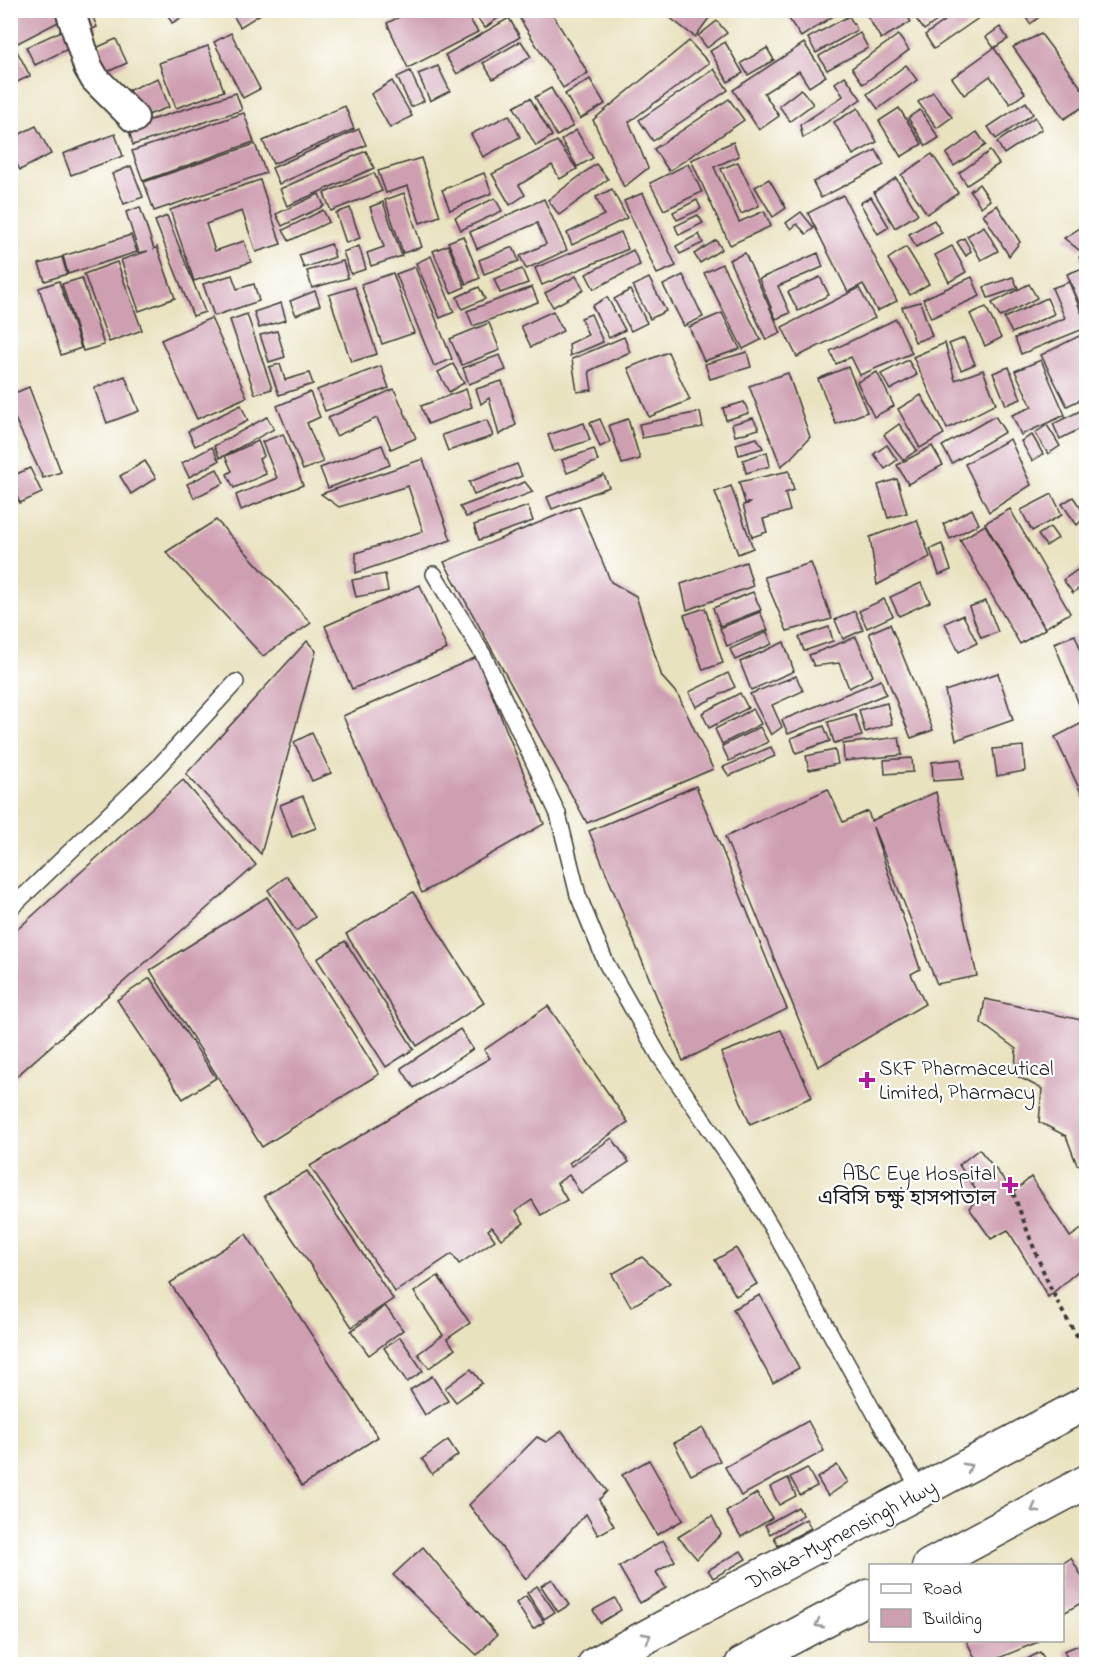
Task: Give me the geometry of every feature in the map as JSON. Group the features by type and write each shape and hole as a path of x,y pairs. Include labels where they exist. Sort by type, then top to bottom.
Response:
{"highway":[{"name":"Dhaka-Mymensingh Hwy","path":"596,1665 1086,1403"},
{"path":"933,1564 1086,1482"},
{"path":"742,1665 869,1597"}],"street":[{"path":"70,10 88,67 95,79 134,118"}],"lane":[{"path":"434,574 484,656 558,814 578,895 606,963 660,1057 735,1166 776,1235 880,1423 921,1491"},
{"path":"10,909 156,769 236,682"}],"path":[{"path":"1010,1185 1051,1289 1086,1348"}],"building":[{"path":"10,10 67,10 70,16 10,47"},
{"path":"72,10 90,10 97,27 82,33"},
{"path":"165,10 186,10 188,14 172,23"},
{"path":"230,10 267,10 240,27"},
{"path":"413,10 464,10 478,32 408,68 387,23"},
{"path":"471,10 498,10 502,15 485,28"},
{"path":"534,10 550,10 588,73 563,88 520,19"},
{"path":"660,10 715,10 695,37"},
{"path":"783,10 836,10 838,13 801,37"},
{"path":"867,10 904,10 911,22 881,39 865,12"},
{"path":"922,10 952,10 924,30 914,16"},
{"path":"960,10 990,10 934,49 925,35"},
{"path":"1021,10 1049,10 1030,24"},
{"path":"849,16 857,30 816,53 808,38"},
{"path":"509,18 520,37 457,74 445,55"},
{"path":"717,21 727,33 707,48 698,36"},
{"path":"1000,27 1008,39 994,48 986,37"},
{"path":"68,28 76,45 35,65 26,47"},
{"path":"231,33 260,89 243,98 214,42"},
{"path":"860,33 868,48 827,70 819,56"},
{"path":"1041,34 1086,94 1086,105 1064,119 1013,47"},
{"path":"898,35 909,50 863,84 852,68"},
{"path":"116,39 127,63 98,76 87,52"},
{"path":"521,41 531,57 493,79 483,63"},
{"path":"689,41 709,63 629,122 648,168 624,187 593,120"},
{"path":"725,42 743,73 728,82 710,51"},
{"path":"804,43 826,76 809,87 799,71 764,93 779,116 759,130 733,90"},
{"path":"208,46 224,91 176,108 159,63"},
{"path":"767,48 774,60 748,75 741,63"},
{"path":"994,48 1025,93 1010,104 990,76 964,95 952,78"},
{"path":"17,51 30,76 15,83 10,74 10,54"},
{"path":"906,65 917,80 878,109 867,94"},
{"path":"438,66 450,91 430,101 418,74"},
{"path":"714,69 728,90 653,141 639,120"},
{"path":"410,71 424,101 411,107 397,77"},
{"path":"845,76 861,99 803,138 800,125 843,96 835,83"},
{"path":"158,78 169,107 140,118 129,90"},
{"path":"590,79 605,104 580,119 565,94"},
{"path":"392,81 412,116 390,128 371,94"},
{"path":"551,88 573,126 557,136 535,97"},
{"path":"801,89 813,104 790,121 779,106"},
{"path":"933,92 952,117 937,128 918,102"},
{"path":"236,93 242,110 133,145 128,127"},
{"path":"530,98 552,136 536,146 514,107"},
{"path":"729,99 744,120 669,171 654,149"},
{"path":"1026,102 1033,114 996,139 988,127"},
{"path":"345,106 354,129 273,164 263,141"},
{"path":"858,108 877,142 853,155 834,122"},
{"path":"899,108 922,144 901,157 879,121"},
{"path":"920,110 939,138 926,146 908,118"},
{"path":"244,113 254,142 143,181 132,151"},
{"path":"509,115 520,137 483,157 471,134"},
{"path":"1035,117 1042,129 1004,154 997,142"},
{"path":"36,126 51,154 20,170 10,151 10,139"},
{"path":"359,129 366,145 279,184 272,168"},
{"path":"576,130 593,158 577,167 561,140"},
{"path":"977,132 986,145 954,166 946,154"},
{"path":"115,134 123,156 71,175 63,154"},
{"path":"557,141 577,169 560,179 552,165 519,185 525,195 510,205 492,174"},
{"path":"733,142 739,156 714,167 739,222 764,211 771,226 730,245 691,160"},
{"path":"255,144 266,173 154,211 144,182"},
{"path":"876,150 884,165 821,198 813,182"},
{"path":"366,151 374,168 287,206 280,189"},
{"path":"990,151 999,164 967,185 959,173"},
{"path":"932,154 958,193 927,214 901,175"},
{"path":"421,158 440,216 420,223 408,186 386,193 378,171"},
{"path":"738,162 759,206 741,214 721,169"},
{"path":"596,164 608,179 559,215 548,200"},
{"path":"688,164 702,192 664,210 650,183"},
{"path":"131,166 143,197 124,204 112,174"},
{"path":"374,173 382,191 331,211 324,193"},
{"path":"484,173 492,193 450,210 442,190"},
{"path":"896,178 918,214 895,228 874,192"},
{"path":"769,179 786,208 773,217 755,187"},
{"path":"260,180 281,244 256,252 242,211 206,224 215,251 244,241 251,262 194,281 170,210"},
{"path":"979,184 990,200 981,207 970,191"},
{"path":"612,189 627,218 572,245 567,233 604,215 596,197"},
{"path":"404,193 422,247 403,253 385,200"},
{"path":"643,193 676,266 657,274 624,201"},
{"path":"319,194 324,206 282,226 276,214"},
{"path":"843,195 897,301 877,311 863,284 848,292 808,213"},
{"path":"871,197 889,227 878,234 860,203"},
{"path":"495,198 502,211 461,230 455,217"},
{"path":"544,199 567,250 526,269 520,256 546,244 537,223 477,249 470,232"},
{"path":"697,200 701,209 677,220 673,212"},
{"path":"383,202 402,256 371,266 367,253 384,247 370,207"},
{"path":"997,205 1020,242 1009,256 983,214"},
{"path":"140,207 154,249 157,247 175,298 139,311 121,260 148,251 139,253 126,212"},
{"path":"350,208 360,238 346,243 336,213"},
{"path":"323,210 329,222 289,241 283,230"},
{"path":"801,212 814,228 806,234 797,224 791,229 786,223"},
{"path":"698,215 703,223 679,235 675,226"},
{"path":"167,216 205,312 193,316 155,221"},
{"path":"934,220 942,233 916,247 909,234"},
{"path":"1086,224 1086,245 1079,250 1064,238"},
{"path":"984,226 998,251 981,260 967,236"},
{"path":"621,232 628,249 542,285 535,268"},
{"path":"699,234 703,243 680,254 676,246"},
{"path":"131,235 137,252 68,274 63,256"},
{"path":"463,236 480,278 466,284 448,242"},
{"path":"964,238 971,251 966,256 957,242"},
{"path":"716,240 722,249 700,263 694,254"},
{"path":"331,244 335,257 304,268 299,255"},
{"path":"448,245 465,287 451,293 433,251"},
{"path":"359,246 366,269 351,274 343,252"},
{"path":"952,246 966,272 949,282 935,255"},
{"path":"513,247 519,261 484,274 479,260"},
{"path":"906,247 929,284 910,295 888,259"},
{"path":"633,250 640,265 594,289 586,274"},
{"path":"745,253 781,333 766,340 729,260"},
{"path":"818,253 823,267 778,286 790,313 776,319 759,279"},
{"path":"1086,253 1086,270 1079,257"},
{"path":"431,256 454,312 440,318 416,263"},
{"path":"62,257 67,274 45,281 39,264"},
{"path":"343,261 348,278 312,288 307,271"},
{"path":"117,262 142,330 109,342 84,274"},
{"path":"722,264 761,340 743,349 704,273"},
{"path":"415,267 452,359 434,366 396,274"},
{"path":"1083,268 1086,276 1086,316 1067,274"},
{"path":"522,269 528,283 500,293 494,279"},
{"path":"393,273 414,333 382,344 361,284"},
{"path":"232,275 237,289 254,284 259,301 214,316 203,284"},
{"path":"683,275 703,317 684,326 663,285"},
{"path":"576,276 584,290 553,307 545,293"},
{"path":"820,277 829,295 798,311 788,292"},
{"path":"972,277 980,296 931,318 923,299"},
{"path":"1013,277 1018,288 988,298 984,287"},
{"path":"82,278 104,345 83,351 62,284"},
{"path":"649,278 666,311 650,319 633,286"},
{"path":"59,281 81,348 61,355 39,288"},
{"path":"1069,282 1086,328 1021,354 1015,338 1065,318 1052,288"},
{"path":"1029,284 1037,298 1000,317 992,303"},
{"path":"355,287 377,354 351,362 329,295"},
{"path":"479,287 485,299 462,309 457,297"},
{"path":"532,287 538,302 473,326 467,311"},
{"path":"859,288 875,318 797,357 782,327"},
{"path":"630,290 647,323 631,331 614,299"},
{"path":"315,291 320,305 296,315 290,301"},
{"path":"607,297 625,330 609,338 592,306"},
{"path":"1047,298 1054,314 1012,333 1004,318"},
{"path":"920,302 932,336 915,342 902,307"},
{"path":"281,303 286,320 259,328 254,312"},
{"path":"986,307 1001,338 985,346 970,314"},
{"path":"553,311 563,331 531,347 521,326"},
{"path":"722,313 740,349 704,361 689,327"},
{"path":"247,314 272,389 255,394 230,320"},
{"path":"591,314 603,342 570,356 569,344 588,335 581,318"},
{"path":"211,318 247,397 197,419 161,340"},
{"path":"896,319 912,353 860,375 851,357 836,364 830,351"},
{"path":"489,323 500,350 462,365 450,339"},
{"path":"277,331 285,357 269,362 260,335"},
{"path":"1081,335 1086,347 1086,397 1067,406 1041,355"},
{"path":"624,337 630,352 589,371 592,390 577,392 572,359"},
{"path":"964,338 975,364 961,370 949,344"},
{"path":"945,343 955,380 983,370 996,404 947,429 913,357"},
{"path":"668,352 690,400 649,417 628,368"},
{"path":"747,352 751,367 710,379 705,364"},
{"path":"500,355 506,370 469,384 463,368"},
{"path":"908,360 917,375 890,390 881,374"},
{"path":"1041,360 1065,415 1021,435 1012,415 1032,407 1015,371"},
{"path":"280,364 285,380 309,373 313,384 279,395 269,367"},
{"path":"453,364 464,383 449,392 438,372"},
{"path":"381,366 389,388 325,411 317,390"},
{"path":"848,367 867,412 836,424 818,379"},
{"path":"1009,367 1021,399 1006,405 993,373"},
{"path":"877,372 894,406 874,417 857,382"},
{"path":"788,373 810,437 781,466 749,386"},
{"path":"125,376 139,411 107,423 94,388"},
{"path":"502,381 516,425 499,435 489,398 481,404 476,389"},
{"path":"29,387 61,472 43,478 10,408 10,395"},
{"path":"394,389 416,438 391,449 377,418 336,436 328,418"},
{"path":"466,389 472,407 428,424 421,406"},
{"path":"310,392 320,417 307,423 323,462 303,470 277,406"},
{"path":"921,395 944,434 920,448 898,409"},
{"path":"744,402 749,413 726,420 723,408"},
{"path":"241,405 248,421 195,446 188,431"},
{"path":"1086,408 1086,426 1060,439 1053,424"},
{"path":"700,412 703,427 642,438 639,424"},
{"path":"995,416 1005,432 952,463 942,446"},
{"path":"267,417 274,429 220,458 214,446"},
{"path":"753,418 759,429 735,436 732,424"},
{"path":"600,419 610,442 600,447 590,423"},
{"path":"628,419 640,459 622,464 609,425"},
{"path":"487,420 493,436 448,451 442,435"},
{"path":"584,423 590,440 554,452 548,435"},
{"path":"899,424 917,450 903,460 884,435"},
{"path":"1047,425 1060,446 1048,454 1035,433"},
{"path":"283,434 303,485 241,510 236,495 277,478 262,442"},
{"path":"1032,435 1043,454 1032,461 1021,441"},
{"path":"757,438 763,448 739,455 736,444"},
{"path":"1010,439 1031,485 989,512 965,464"},
{"path":"258,441 264,456 259,459 266,474 234,488 227,474 232,471 225,456"},
{"path":"382,445 390,465 328,488 320,468"},
{"path":"887,445 897,460 885,469 874,454"},
{"path":"932,446 943,465 908,484 897,465"},
{"path":"212,447 219,461 189,477 182,463"},
{"path":"594,449 598,461 567,473 562,460"},
{"path":"767,452 770,466 746,473 743,460"},
{"path":"423,459 451,540 356,573 356,553 423,531 408,486 339,507 321,494"},
{"path":"145,461 156,478 131,494 120,476"},
{"path":"517,464 522,476 474,495 469,482"},
{"path":"30,468 42,493 20,503 10,483 10,477"},
{"path":"217,469 224,483 194,498 187,484"},
{"path":"789,471 794,490 785,493 790,511 763,519 767,532 752,537 743,505 751,503 745,503 739,482"},
{"path":"604,475 609,487 552,509 547,497"},
{"path":"897,479 907,513 888,518 878,485"},
{"path":"525,482 533,492 466,517 460,507"},
{"path":"731,486 753,548 738,554 715,492"},
{"path":"1052,494 1062,515 1032,531 1021,510"},
{"path":"1073,497 1086,516 1077,525 1062,504"},
{"path":"528,506 533,521 479,540 474,525"},
{"path":"579,506 611,582 636,596 662,677 678,695 713,769 587,823 444,562"},
{"path":"972,509 979,524 950,539 943,524"},
{"path":"1010,509 1070,613 1045,628 985,523"},
{"path":"216,520 311,623 263,656 166,552"},
{"path":"917,520 930,557 877,585 870,537"},
{"path":"985,525 1045,629 1020,644 960,540"},
{"path":"1050,527 1058,538 1046,546 1038,535"},
{"path":"942,544 951,570 939,575 930,549"},
{"path":"746,562 753,586 687,610 681,584"},
{"path":"811,563 832,619 787,631 764,577"},
{"path":"1086,564 1086,583 1073,593 1063,580"},
{"path":"385,574 388,591 356,597 352,580"},
{"path":"921,583 930,602 899,616 890,597"},
{"path":"420,585 447,649 352,689 325,626"},
{"path":"753,592 761,610 720,626 713,608"},
{"path":"884,599 893,616 867,628 859,611"},
{"path":"986,601 998,632 981,638 969,607"},
{"path":"705,608 723,663 703,670 684,615"},
{"path":"855,611 863,630 843,639 835,620"},
{"path":"760,612 768,630 727,646 720,628"},
{"path":"963,615 977,643 959,652 945,623"},
{"path":"890,624 933,730 911,738 869,633"},
{"path":"829,627 833,641 804,651 799,637"},
{"path":"767,632 772,644 735,660 730,649"},
{"path":"1075,635 1086,663 1086,707 1081,709 1054,643"},
{"path":"856,637 873,676 849,688 839,663 814,666 809,655"},
{"path":"307,641 316,651 261,854 186,774"},
{"path":"784,642 794,671 751,690 740,662"},
{"path":"477,657 544,824 422,893 343,716"},
{"path":"728,673 735,687 696,707 689,692"},
{"path":"998,673 1013,720 956,740 945,691"},
{"path":"796,676 803,691 772,705 782,727 771,735 750,694"},
{"path":"881,680 886,694 788,734 782,720"},
{"path":"740,693 748,708 709,728 702,713"},
{"path":"887,703 892,724 865,732 859,710"},
{"path":"753,709 761,724 722,744 715,729"},
{"path":"855,714 862,736 834,743 828,722"},
{"path":"1086,721 1086,803 1055,737"},
{"path":"824,726 830,741 796,753 791,738"},
{"path":"760,727 768,742 729,761 722,746"},
{"path":"312,733 331,773 312,781 294,742"},
{"path":"899,737 902,755 844,761 843,744"},
{"path":"1023,746 1025,771 997,776 993,749"},
{"path":"771,747 775,756 729,776 723,767"},
{"path":"835,750 838,764 809,770 806,756"},
{"path":"912,758 913,772 885,774 884,760"},
{"path":"961,759 963,779 933,781 932,762"},
{"path":"183,780 256,865 10,1082 10,936"},
{"path":"696,786 787,1009 683,1061 589,831"},
{"path":"828,789 843,822 868,811 871,821 936,792 977,976 937,984 873,827 920,969 911,974 925,1004 818,1067 725,837"},
{"path":"303,796 316,828 292,837 280,805"},
{"path":"287,876 315,917 296,931 268,890"},
{"path":"413,892 484,1003 417,1046 346,934"},
{"path":"267,897 379,1074 262,1147 150,970"},
{"path":"345,941 414,1049 386,1067 317,959"},
{"path":"150,978 216,1078 183,1099 117,1000"},
{"path":"985,999 1086,1021 1086,1162 1077,1165 1066,1136 1039,1122 1042,1089 1015,1075 1016,1049 981,1023"},
{"path":"548,1006 628,1122 569,1163 571,1166 612,1138 629,1162 581,1194 569,1175 557,1183 567,1200 541,1215 532,1200 516,1211 524,1223 501,1239 492,1227 488,1230 495,1240 459,1264 452,1254 395,1292 310,1166 490,1058 484,1050"},
{"path":"460,1029 473,1049 414,1088 401,1068"},
{"path":"781,1030 812,1097 750,1124 721,1053"},
{"path":"979,1149 1014,1192 1031,1177 1070,1237 1086,1226 1086,1264 1048,1297 1008,1230 991,1239 969,1208 980,1196 959,1165"},
{"path":"307,1171 393,1299 352,1327 264,1196"},
{"path":"246,1234 378,1437 302,1486 170,1283"},
{"path":"736,1248 757,1284 736,1296 715,1260"},
{"path":"642,1257 670,1283 631,1307 612,1274"},
{"path":"438,1276 470,1323 447,1339 455,1349 429,1368 418,1354 443,1335 414,1292"},
{"path":"760,1295 799,1368 773,1383 733,1309"},
{"path":"385,1306 403,1330 369,1355 351,1331"},
{"path":"400,1337 423,1371 407,1382 384,1348"},
{"path":"471,1369 482,1383 456,1402 445,1388"},
{"path":"432,1376 448,1401 425,1415 410,1390"},
{"path":"808,1421 824,1451 741,1496 725,1467"},
{"path":"703,1428 720,1461 691,1475 674,1443"},
{"path":"562,1431 607,1491 599,1500 614,1526 598,1535 586,1514 526,1579 469,1505 537,1437 546,1442"},
{"path":"448,1440 458,1455 432,1474 422,1459"},
{"path":"649,1460 683,1520 657,1535 622,1475"},
{"path":"837,1465 848,1482 828,1496 817,1478"},
{"path":"807,1468 817,1486 800,1495 790,1477"},
{"path":"788,1478 796,1496 779,1505 770,1487"},
{"path":"757,1493 772,1518 741,1537 726,1512"},
{"path":"798,1507 803,1515 770,1534 765,1525"},
{"path":"712,1516 721,1534 697,1559 678,1537"},
{"path":"806,1519 811,1528 778,1546 774,1537"},
{"path":"663,1540 675,1561 656,1572 666,1588 640,1603 619,1567"},
{"path":"423,1547 497,1635 477,1655 393,1575"},
{"path":"741,1551 746,1559 713,1578 708,1570"},
{"path":"1071,1558 1086,1584 1086,1600 1064,1613 1064,1564 1062,1564"},
{"path":"552,1579 569,1605 558,1612 541,1586"},
{"path":"537,1586 555,1612 544,1619 527,1593"},
{"path":"526,1596 544,1622 533,1629 516,1603"},
{"path":"615,1598 621,1610 600,1623 593,1610"},
{"path":"967,1642 1038,1642 984,1664 978,1664"},
{"path":"1086,1642 1086,1664 1070,1664 1064,1651"},
{"path":"1040,1652 1048,1664 1018,1664"}],"place":[{"name":"SKF Pharmaceutical Limited, Pharmacy","path":"867,1080"},
{"name":"ABC Eye Hospital এবিসি চক্ষু হাসপাতাল","path":"1010,1185"}]}
